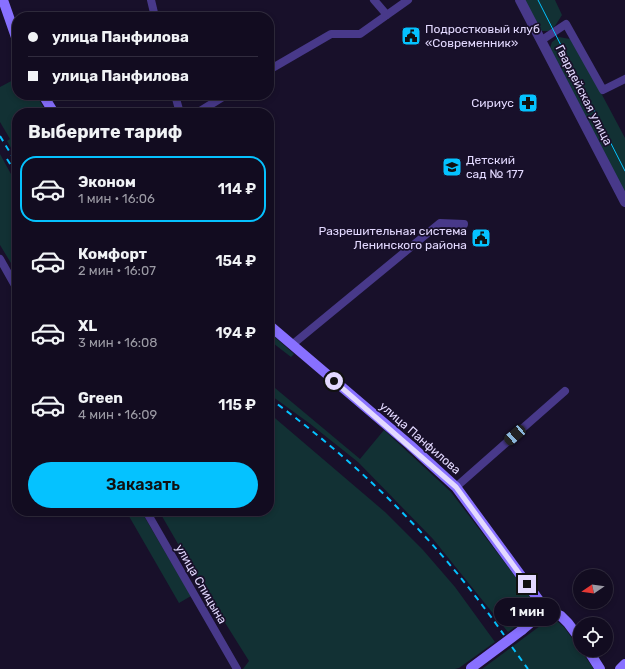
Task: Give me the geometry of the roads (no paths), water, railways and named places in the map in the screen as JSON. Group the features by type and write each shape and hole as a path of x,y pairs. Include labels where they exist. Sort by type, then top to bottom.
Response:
{"main road":[{"path":"3,0 12,26"},
{"name":"улица Панфилова","path":"274,329 456,487 546,610"},
{"path":"470,668 522,630 546,610 561,616 573,630"},
{"path":"592,657 600,669"},
{"path":"620,669 625,664"}],"street":[{"path":"151,0 154,12"},
{"path":"374,0 386,15"},
{"path":"274,67 331,34 360,34 408,0"},
{"name":"Гвардейская улица","path":"520,0 625,202"},
{"path":"542,40 566,24 603,90 625,79"},
{"path":"205,108 218,100"},
{"path":"292,344 440,223 464,224"},
{"path":"0,259 12,280"},
{"path":"456,487 565,391"},
{"name":"улица Спицына","path":"149,516 236,669"}],"tram line":[{"path":"538,0 625,171"}],"railway":[{"path":"0,136 12,156"},
{"path":"7,159 12,167"},
{"path":"274,402 335,450 397,507 453,568 504,635"},
{"path":"512,647 528,669"}],"place":[{"name":"Подростковый клуб «Современник»","path":"411,36"},
{"name":"Сириус","path":"528,103"},
{"name":"Детский сад № 177","path":"452,167"},
{"name":"Разрешительная система Ленинского района","path":"481,238"}]}
